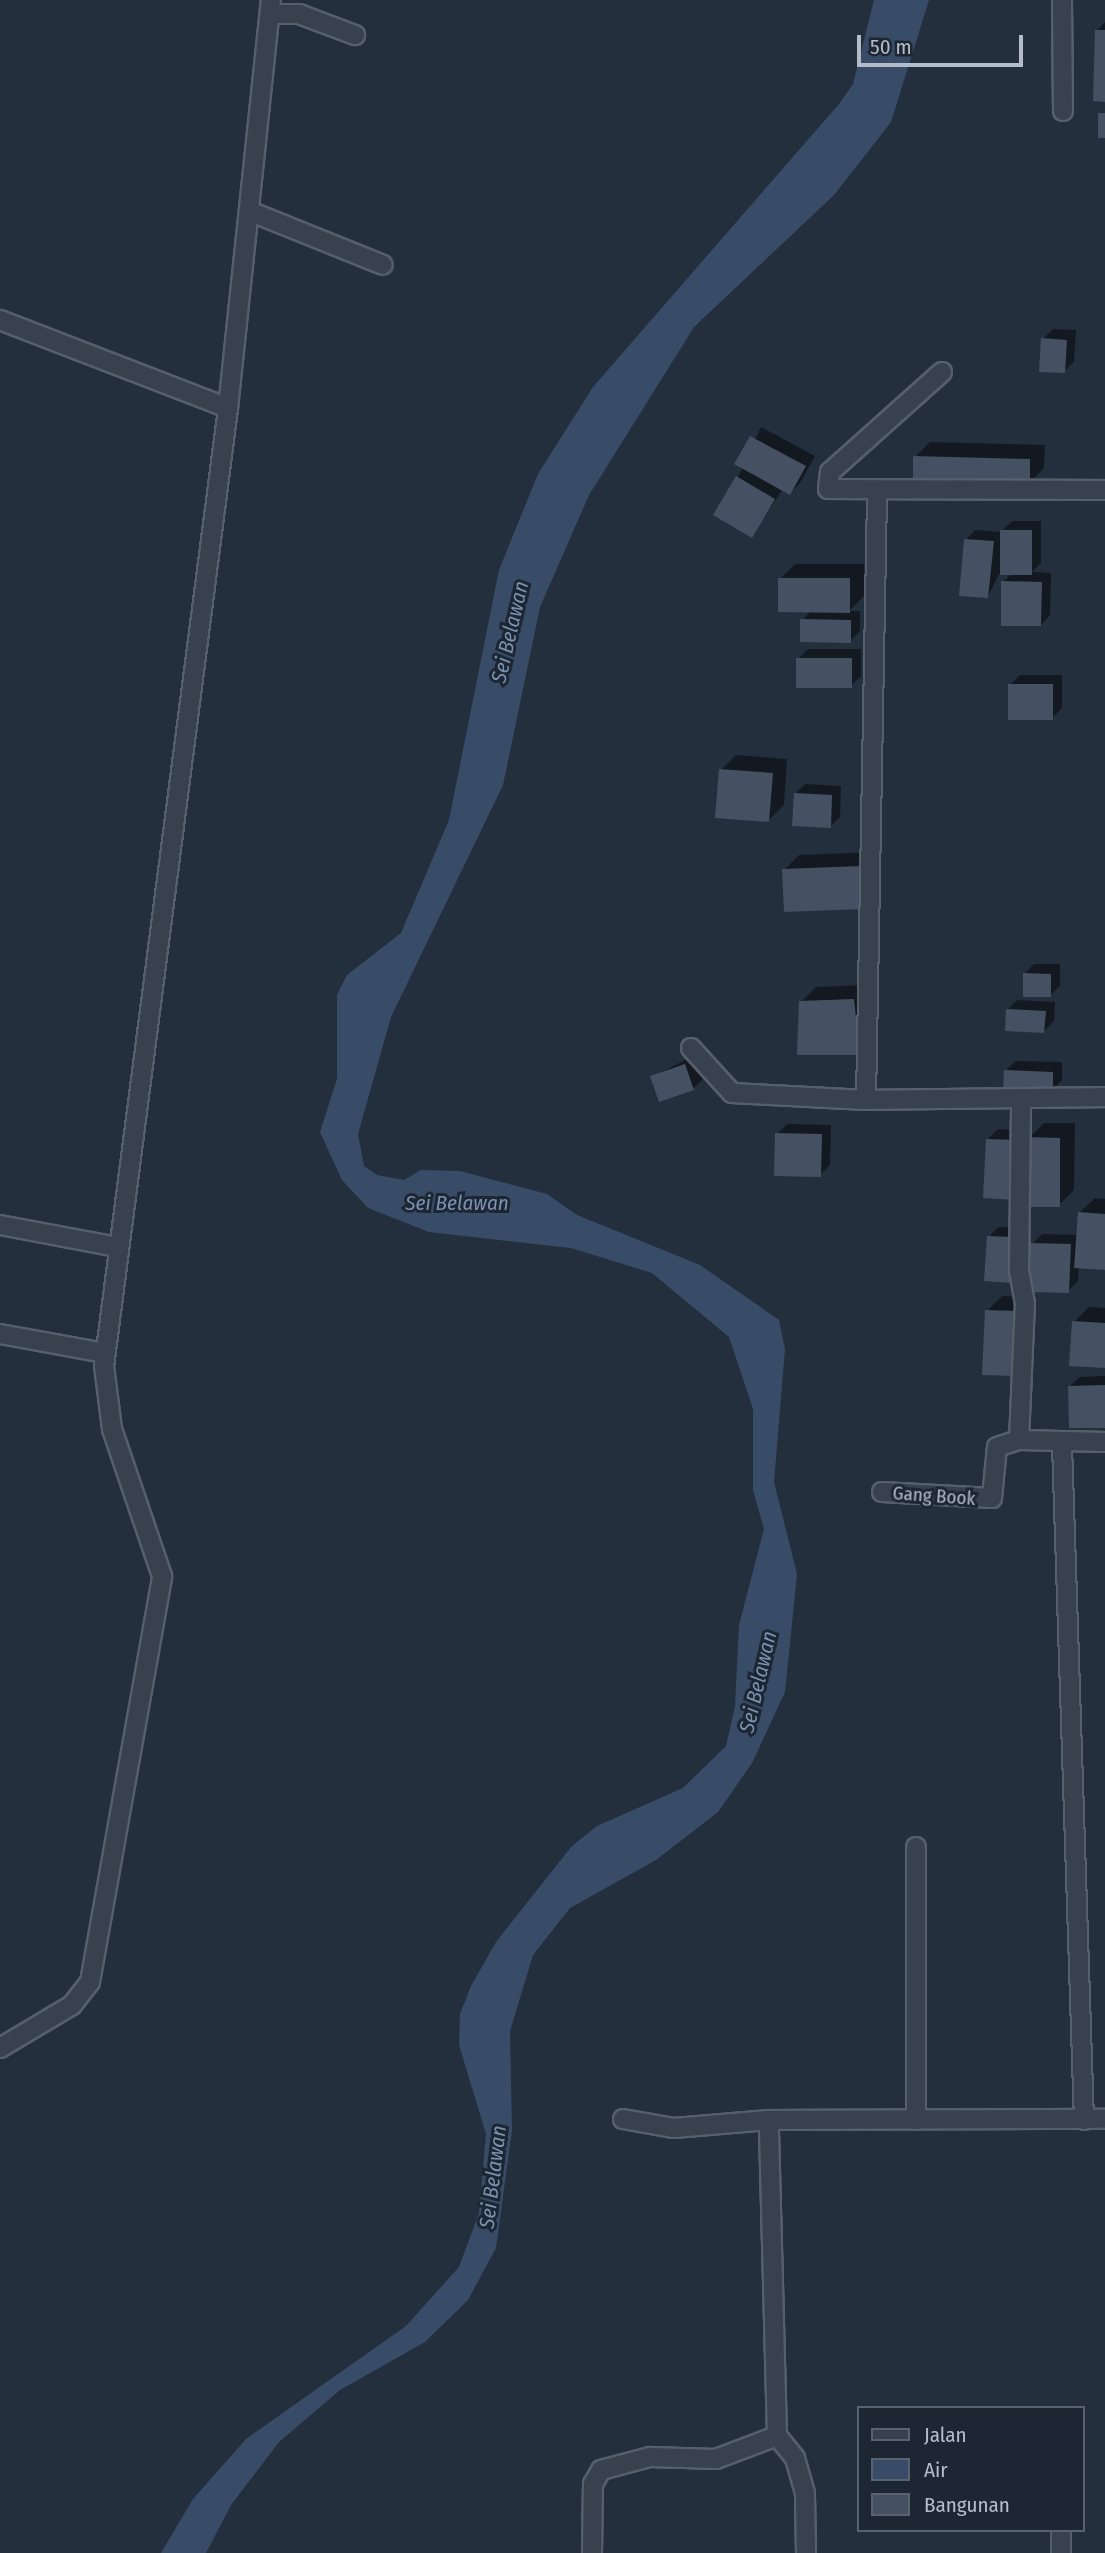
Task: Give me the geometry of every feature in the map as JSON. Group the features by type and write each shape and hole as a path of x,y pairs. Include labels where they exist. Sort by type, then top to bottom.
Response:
{"street":[{"path":"1062,0 1063,111"},
{"path":"0,2048 72,2005 90,1982 160,1592 162,1565 112,1429 105,1353 228,408 271,7 299,14 355,35"},
{"path":"249,211 383,265"},
{"path":"0,320 228,408"},
{"path":"942,372 827,478 831,491 877,493 1105,490"},
{"path":"866,1100 877,493"},
{"path":"691,1048 732,1093 866,1100 1105,1097"},
{"path":"1021,1098 1019,1271 1025,1304 1018,1440 1062,1444 1105,1442"},
{"path":"0,1225 118,1247"},
{"path":"0,1334 105,1353"},
{"name":"Gang Book","path":"882,1492 992,1498 997,1447 1018,1440"},
{"path":"1062,1444 1084,2120"},
{"path":"916,1847 916,2120"},
{"path":"623,2119 674,2128 769,2120 1105,2119"},
{"path":"769,2120 777,2436 795,2458 805,2493 806,2553"},
{"path":"592,2553 593,2484 601,2470 650,2457 716,2459 777,2436"},
{"path":"1061,2532 1061,2553"}],"water":[{"name":"Sei Belawan","path":"874,0 929,0 891,122 834,195 694,327 589,495 540,607 503,785 391,1017 358,1134 364,1166 377,1175 404,1180 421,1170 460,1171 547,1194 577,1215 700,1265 779,1320 785,1349 774,1482 797,1574 785,1692 752,1763 718,1812 656,1860 570,1908 533,1955 510,2031 512,2130 496,2248 468,2300 425,2342 340,2390 279,2442 231,2505 206,2553 161,2553 193,2499 246,2439 406,2326 459,2267 479,2213 486,2134 459,2045 460,2014 471,1986 496,1942 572,1846 597,1826 683,1788 726,1746 735,1706 739,1625 764,1529 753,1490 753,1409 729,1337 652,1273 571,1248 429,1232 368,1208 342,1180 320,1132 337,1079 337,995 347,975 401,933 449,820 499,570 538,474 593,387 839,104 853,84"}],"building":[{"path":"1095,30 1105,30 1105,102 1093,101"},
{"path":"1098,113 1105,113 1105,138 1098,138"},
{"path":"1041,338 1067,340 1065,373 1039,372"},
{"path":"750,436 806,466 790,495 734,464"},
{"path":"913,456 1030,459 1030,485 913,481"},
{"path":"736,476 775,499 752,538 713,515"},
{"path":"1000,530 1032,530 1032,575 1000,575"},
{"path":"964,539 994,541 988,598 959,596"},
{"path":"778,578 850,578 850,613 778,612"},
{"path":"1001,581 1042,582 1041,626 1001,626"},
{"path":"800,619 851,620 851,643 800,642"},
{"path":"796,658 852,658 852,688 796,688"},
{"path":"1008,684 1053,684 1053,720 1008,720"},
{"path":"719,769 773,773 769,822 715,818"},
{"path":"794,793 832,795 831,828 792,826"},
{"path":"861,866 863,909 784,912 782,869"},
{"path":"1023,973 1051,974 1051,997 1023,997"},
{"path":"854,999 860,1055 797,1055 799,1001"},
{"path":"1006,1009 1046,1011 1044,1033 1005,1031"},
{"path":"685,1064 694,1090 659,1102 650,1076"},
{"path":"1004,1070 1053,1072 1053,1091 1003,1089"},
{"path":"775,1133 822,1134 821,1177 774,1176"},
{"path":"1027,1137 1060,1138 1060,1207 1026,1207"},
{"path":"986,1139 1018,1140 1015,1200 983,1198"},
{"path":"1078,1212 1105,1214 1105,1270 1074,1268"},
{"path":"987,1236 1014,1237 1012,1283 984,1281"},
{"path":"1030,1243 1071,1244 1069,1293 1029,1292"},
{"path":"985,1310 1021,1311 1018,1376 982,1375"},
{"path":"1072,1321 1105,1323 1105,1368 1069,1366"},
{"path":"1105,1385 1105,1428 1069,1428 1068,1386"}]}
